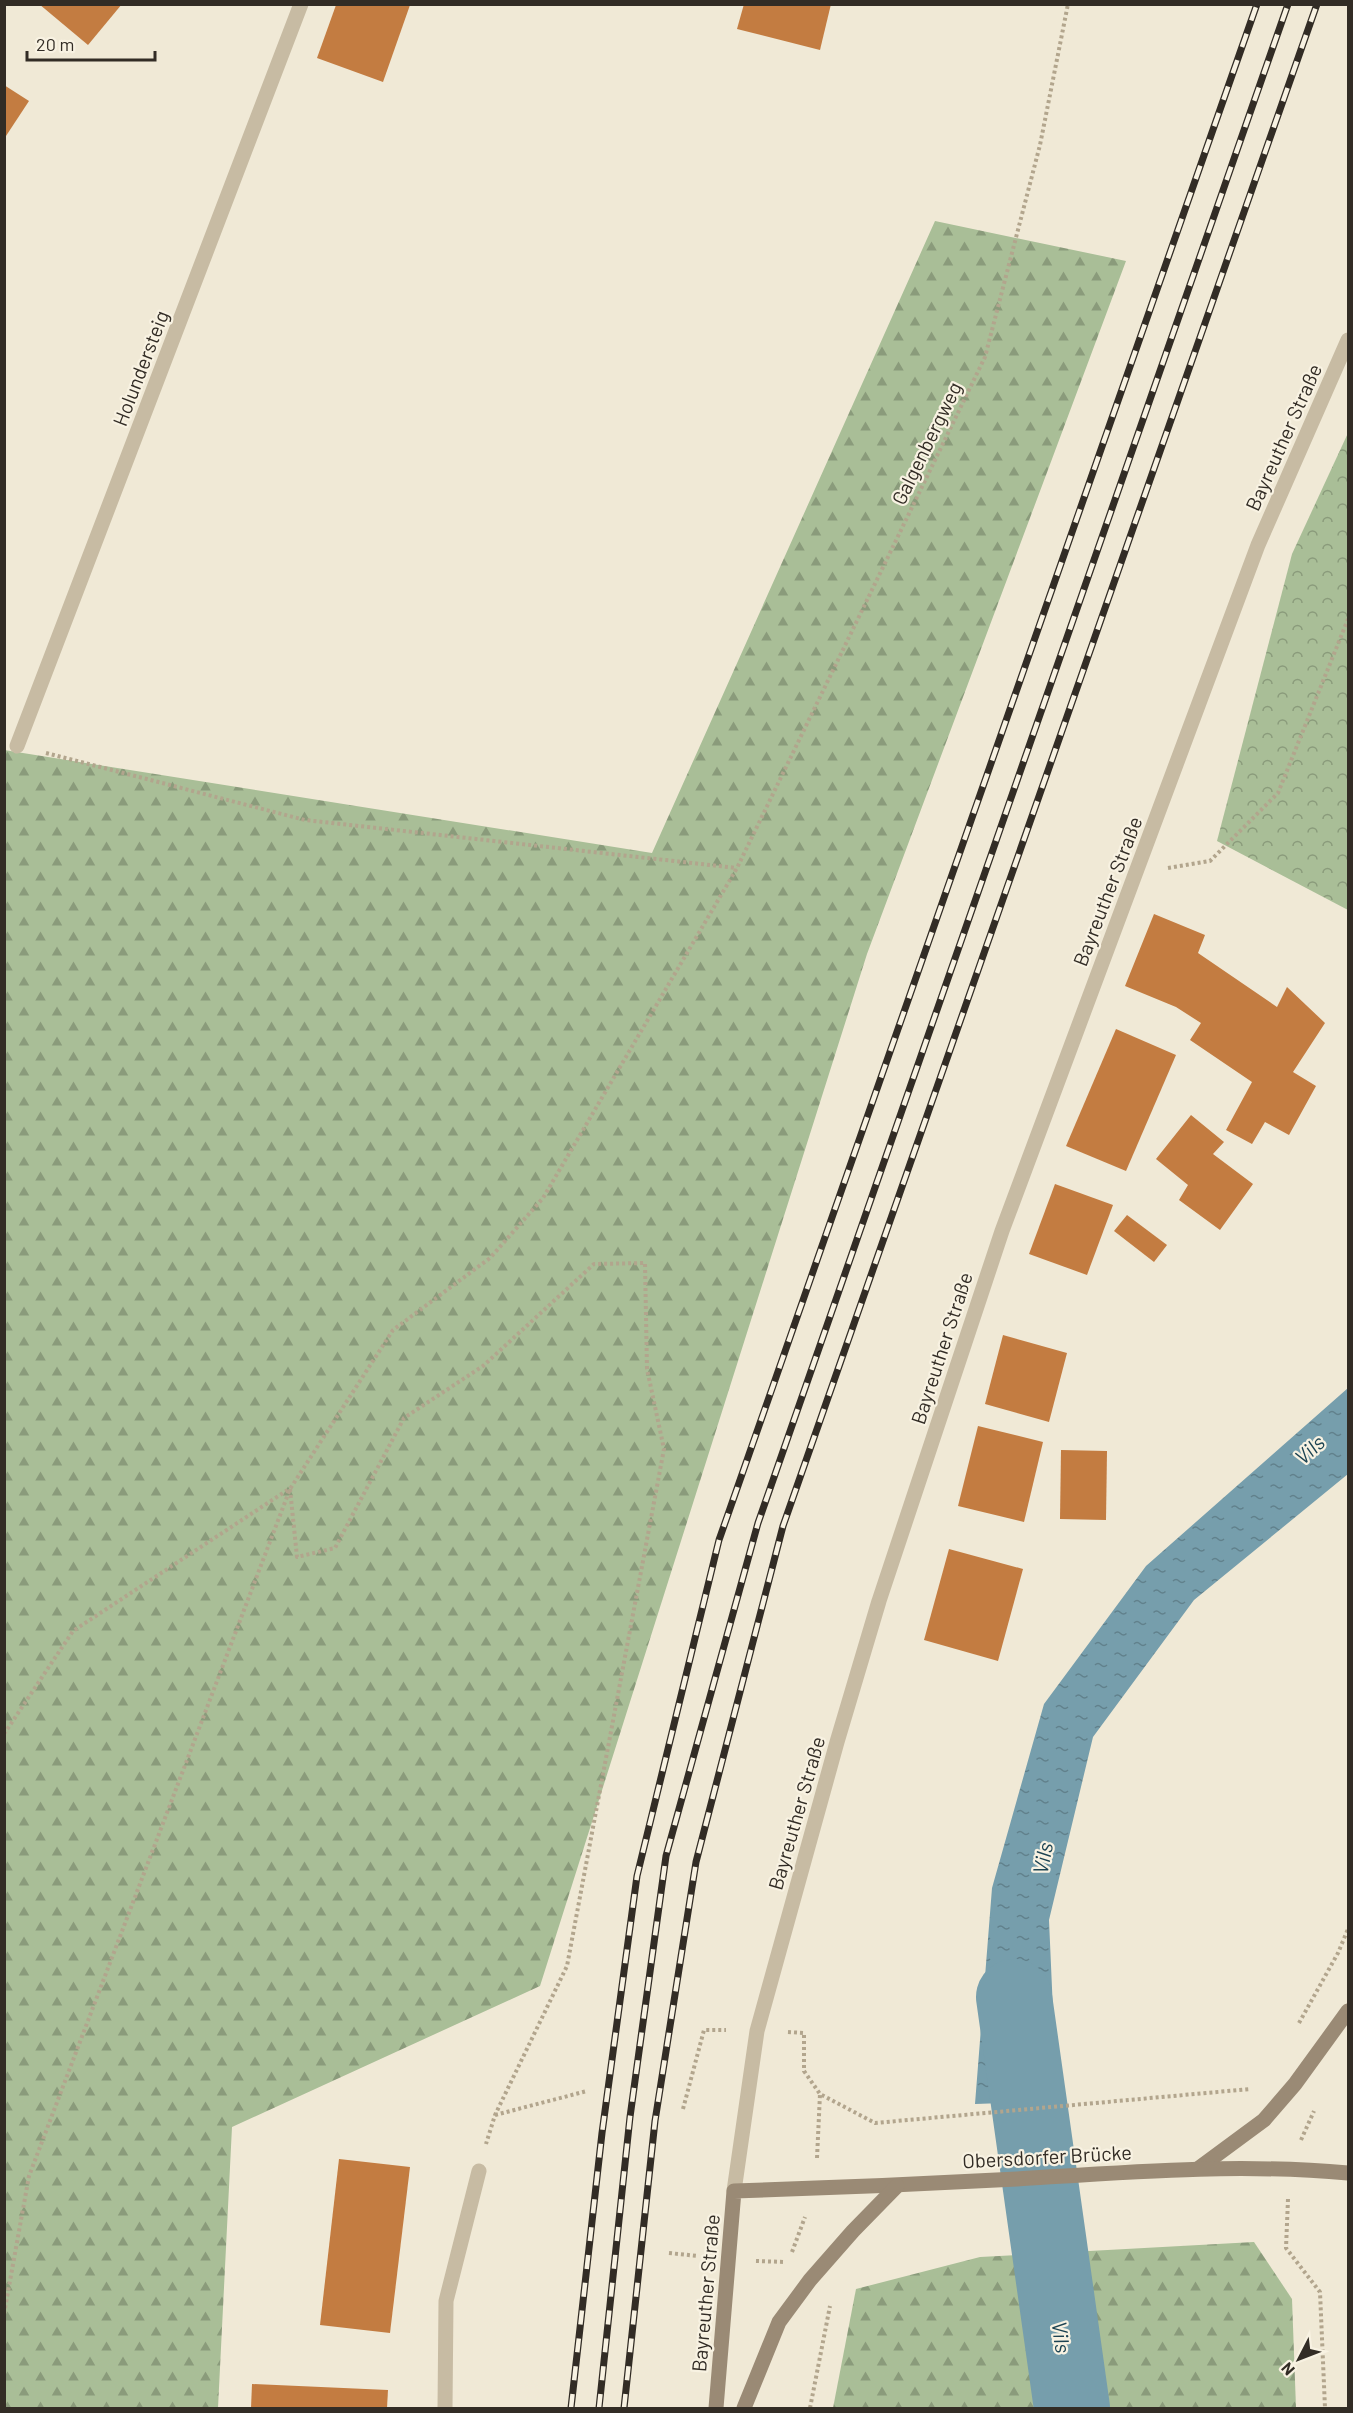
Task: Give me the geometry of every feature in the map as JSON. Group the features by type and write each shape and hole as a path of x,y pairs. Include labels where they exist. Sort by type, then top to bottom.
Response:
{"main road":[{"path":"1199,2168 1264,2120 1295,2084 1348,2011"},
{"name":"Obersdorfer Brücke","path":"735,2190 897,2186 1199,2168 1289,2168 1348,2173"},
{"path":"744,2409 779,2322 810,2280 897,2186"},
{"name":"Bayreuther Straße","path":"716,2409 735,2190"}],"street":[{"name":"Holundersteig","path":"18,746 302,4"},
{"name":"Bayreuther Straße","path":"735,2190 757,2031 879,1601 1002,1232 1258,545 1348,340"},
{"path":"445,2409 446,2301 479,2170"}],"path":[{"name":"Galgenbergweg","path":"290,1488 393,1330 490,1258 543,1198 737,868 985,357 1040,145 1068,4"},
{"path":"1137,873 1210,861 1278,793 1348,619"},
{"path":"18,746 305,820 737,868"},
{"path":"290,1488 297,1557 335,1548 404,1418 483,1366 594,1264 645,1263 647,1369 664,1449 567,1966 495,2115 587,2091"},
{"path":"4,1734 73,1631 290,1488"},
{"path":"4,2314 29,2176 290,1488"},
{"path":"683,2109 704,2030 804,2033 804,2071 820,2094 875,2123 1295,2084"},
{"path":"1289,2168 1286,2248 1320,2292 1325,2409"}],"green space":[{"path":"935,221 1126,261 867,954 540,1986 232,2127 218,2408 5,2408 4,750 652,853"},
{"path":"1348,433 1348,910 1217,841 1292,554"},
{"path":"1254,2242 1292,2299 1296,2408 833,2408 856,2289 980,2257"}],"water":[{"path":"1348,1388 1348,1474 1194,1600 1093,1737 1049,1920 1057,2101 975,2104 992,1888 1044,1704 1146,1566"}],"building":[{"path":"39,4 122,4 88,45"},
{"path":"744,4 831,4 820,50 737,29"},
{"path":"336,5 410,5 383,82 317,58"},
{"path":"4,85 29,101 4,139"},
{"path":"1154,914 1205,935 1198,953 1277,1007 1287,987 1325,1023 1293,1072 1316,1086 1289,1135 1265,1122 1252,1144 1226,1130 1252,1082 1190,1040 1201,1023 1176,1007 1125,986"},
{"path":"1116,1029 1176,1055 1126,1171 1066,1146"},
{"path":"1191,1115 1224,1142 1213,1154 1253,1184 1220,1230 1179,1200 1188,1185 1156,1159"},
{"path":"1055,1184 1113,1205 1087,1275 1029,1254"},
{"path":"1127,1215 1167,1245 1154,1262 1114,1231"},
{"path":"1003,1335 1067,1353 1049,1422 985,1404"},
{"path":"978,1426 1043,1442 1024,1522 958,1506"},
{"path":"1061,1450 1107,1451 1106,1520 1060,1519"},
{"path":"949,1549 1023,1569 998,1661 924,1640"},
{"path":"339,2159 410,2167 390,2333 320,2325"},
{"path":"252,2384 388,2390 387,2408 251,2408"}],"waterway":[{"name":"Vils","path":"1014,1997 1072,2408"}],"railway":[{"path":"571,2408 602,2133 637,1876 719,1540 1257,4"},
{"path":"599,2408 630,2117 666,1856 758,1523 1288,4"},
{"path":"624,2408 655,2121 696,1862 783,1526 1317,4"}]}
